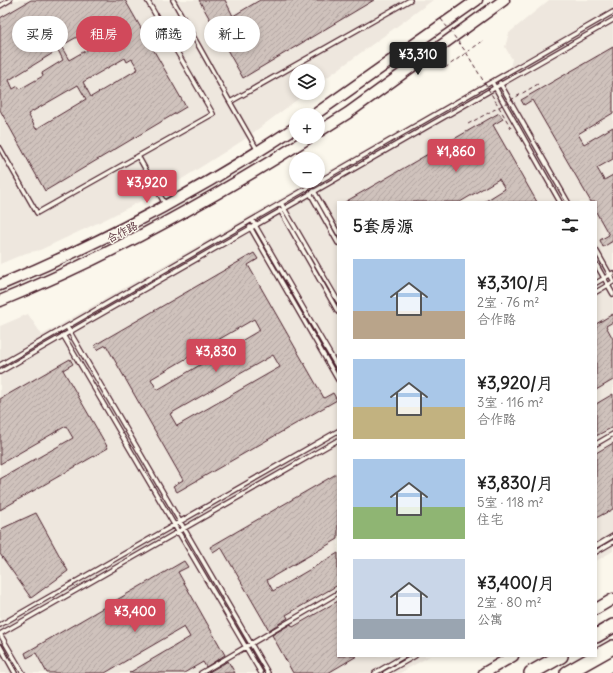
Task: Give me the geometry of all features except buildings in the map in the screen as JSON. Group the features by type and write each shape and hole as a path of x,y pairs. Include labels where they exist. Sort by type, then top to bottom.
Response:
{"highway":[{"path":"597,635 613,626"},
{"path":"597,656 613,647"},
{"path":"531,673 559,657"},
{"path":"567,673 595,657"}],"main road":[{"path":"324,108 477,0"},
{"path":"325,127 355,108 504,0"},
{"name":"合作路","path":"0,285 35,271 166,207 289,132"},
{"name":"合作路","path":"0,301 114,250 186,212 298,144"},
{"path":"597,608 613,599"},
{"path":"484,673 512,657"}],"lane":[{"path":"0,6 10,0"},
{"path":"0,148 38,213 213,114 147,0"},
{"path":"173,0 258,152"},
{"path":"230,102 410,0"},
{"path":"325,178 613,12"},
{"path":"0,372 613,20"},
{"path":"498,79 567,201"},
{"path":"492,82 559,201"},
{"path":"138,156 166,207"},
{"path":"0,365 307,188 337,241"},
{"path":"312,188 337,231"},
{"path":"279,204 284,209 337,299"},
{"path":"279,204 280,211 337,310"},
{"path":"252,220 337,366"},
{"path":"247,223 337,378"},
{"path":"597,252 612,274 613,281 597,291"},
{"path":"597,266 613,294"},
{"path":"597,282 612,274"},
{"path":"66,327 268,673"},
{"path":"61,330 261,673"},
{"path":"0,625 337,432"},
{"path":"597,443 613,434"},
{"path":"23,673 0,634 337,441"},
{"path":"597,545 613,536"},
{"path":"597,551 613,542"},
{"path":"201,673 337,595"},
{"path":"0,646 15,673"},
{"path":"375,673 402,657"},
{"path":"385,673 413,657"}],"path":[{"path":"441,19 466,52 511,128"},
{"path":"445,68 484,40"},
{"path":"468,124 538,84"}],"shaded area":[{"path":"0,0 433,0 325,79 325,64 289,64 289,100 297,100 242,141 174,184 108,218 40,250 26,253 0,264"},
{"path":"549,0 613,0 613,551 597,560 597,201 337,201 337,657 428,657 400,673 0,673 0,326 28,314 42,335 299,188 325,188 325,173 510,68 512,59 505,47 509,33"}]}
